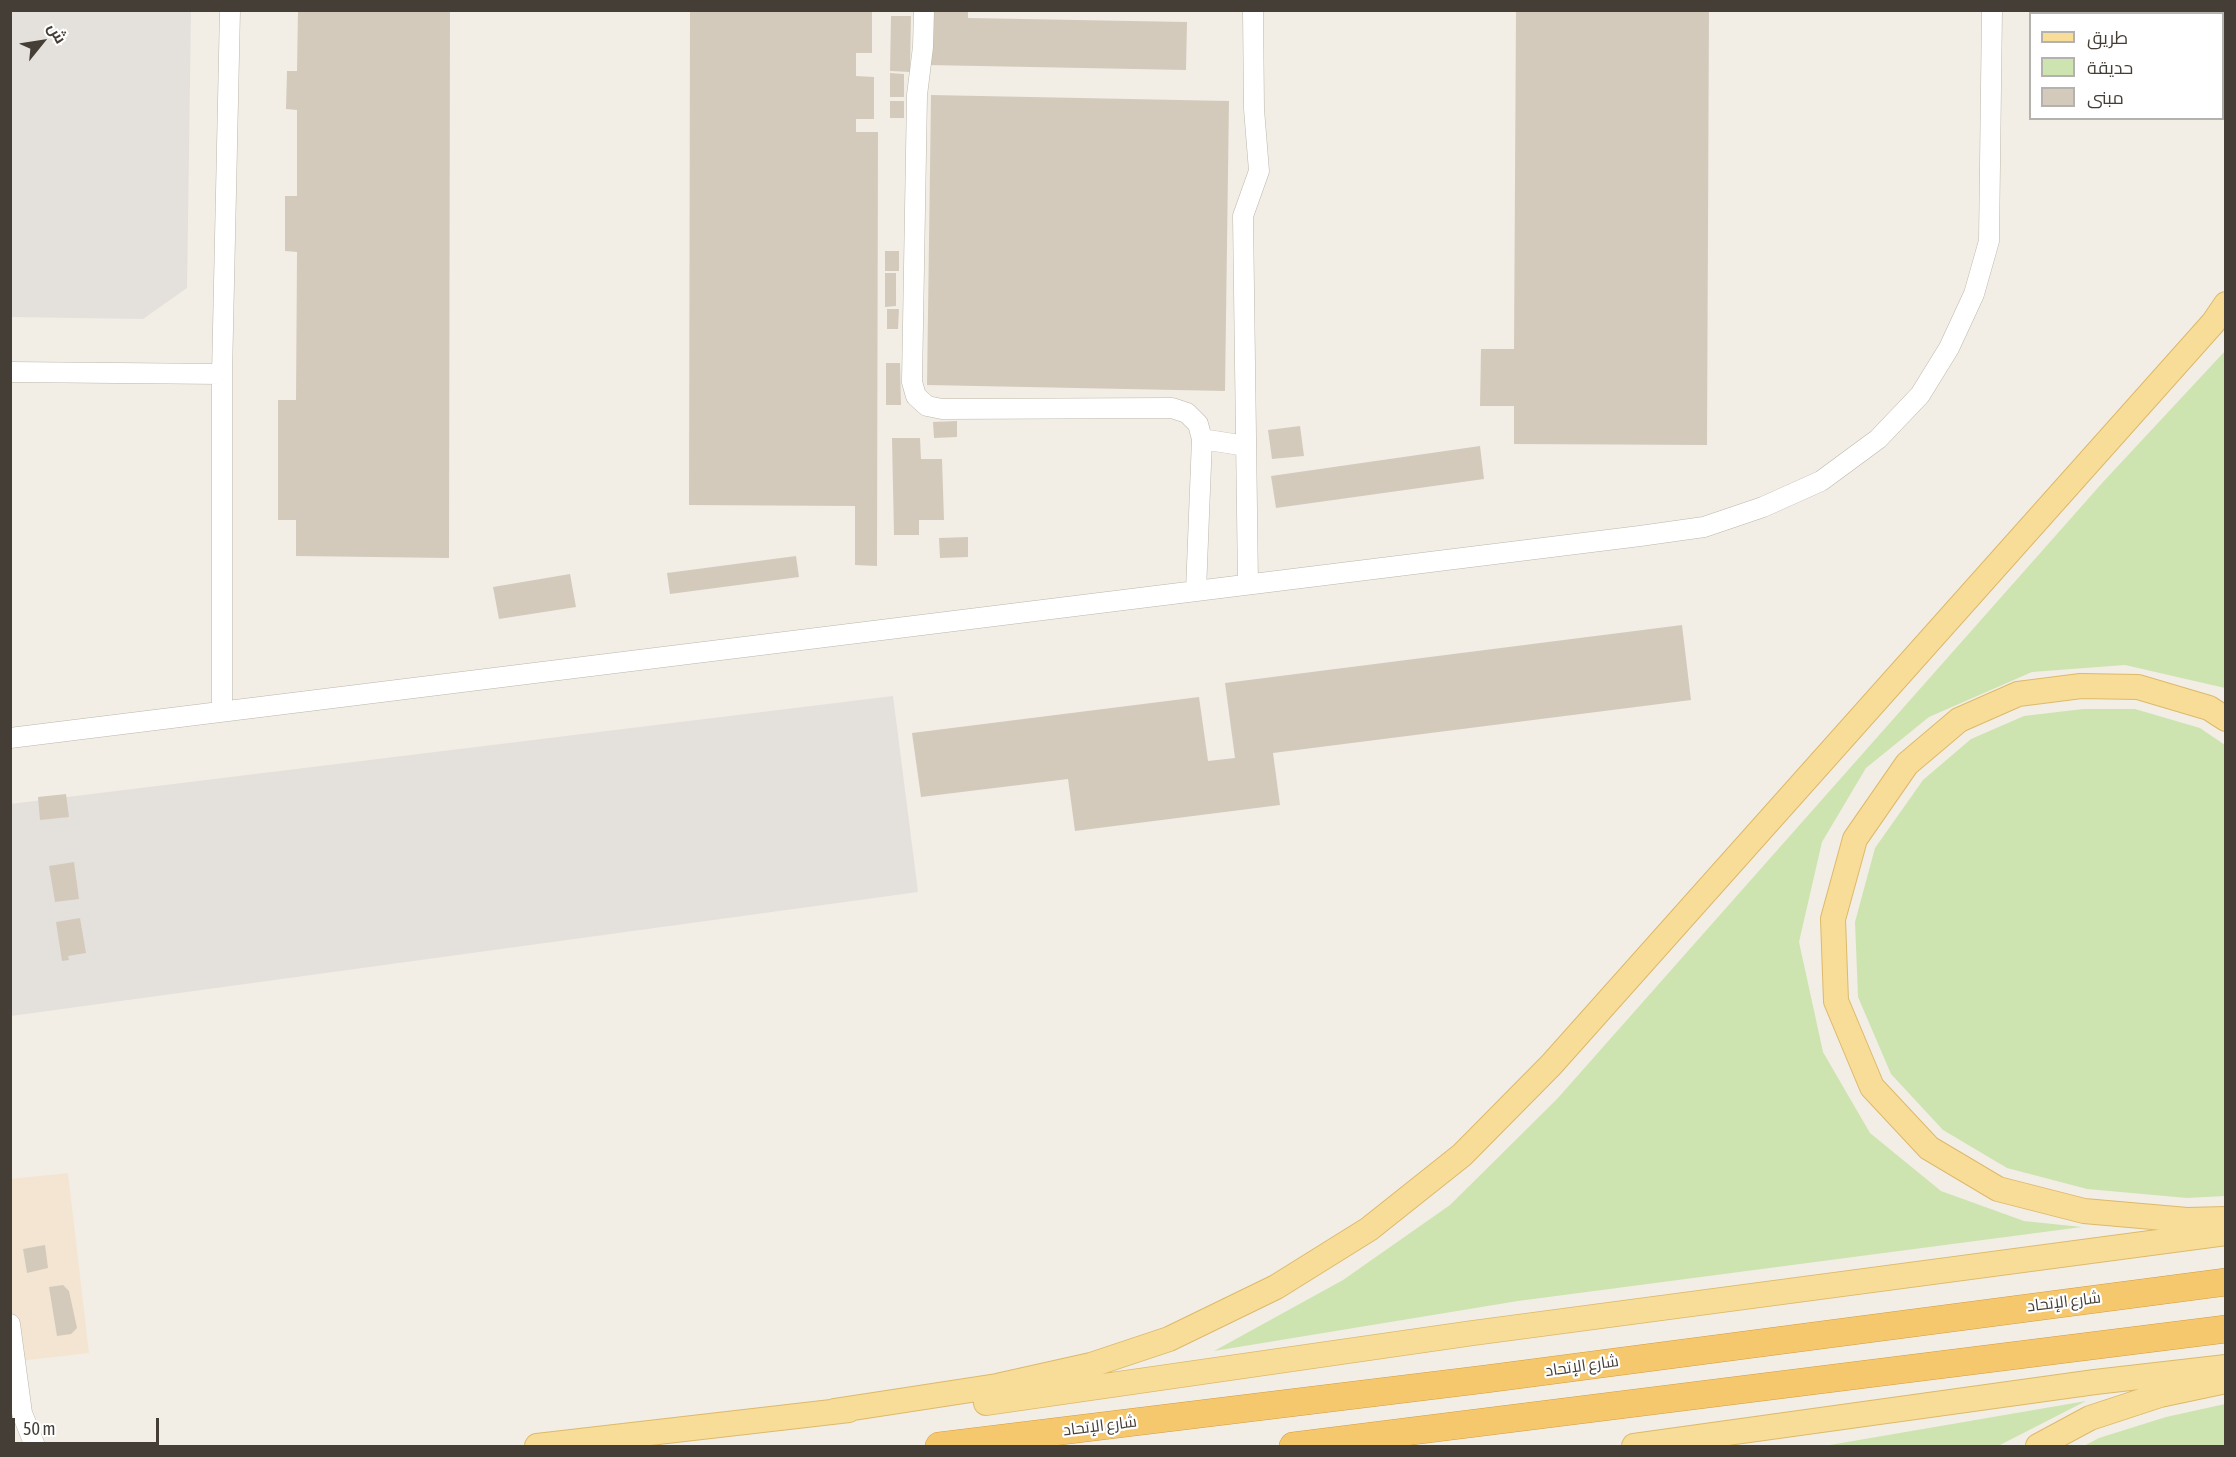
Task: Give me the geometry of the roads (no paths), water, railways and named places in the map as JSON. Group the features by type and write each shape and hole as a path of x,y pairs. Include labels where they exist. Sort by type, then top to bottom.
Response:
{"highway":[{"name":"شارع الإتحاد","path":"939,1446 1498,1377 2226,1282"},
{"path":"1293,1446 2226,1329"}],"main road":[{"path":"537,1446 834,1411 997,1386 1091,1365 1169,1339 1276,1287 1369,1229 1462,1155 1551,1065 2213,323 2226,304"},
{"path":"2226,719 2209,708 2138,687 2081,686 2018,694 1959,720 1907,764 1855,839 1833,919 1836,1001 1867,1076 1872,1087 1929,1148 1998,1189 2084,1211 2187,1220 2226,1219"},
{"path":"834,1411 981,1403 1473,1333 2226,1233"},
{"path":"1634,1446 2095,1382 2226,1367"},
{"path":"2038,1446 2090,1418 2160,1395 2226,1381"}],"street":[{"path":"222,711 222,374 230,10"},
{"path":"924,10 917,107 912,382 916,396 927,406 942,409 1180,410 1193,418 1202,439 1196,591"},
{"path":"1248,584 1243,216 1259,171 1254,110 1253,10"},
{"path":"10,738 1704,527 1763,507 1821,481 1878,439 1920,394 1949,348 1974,294 1989,241 1992,10"},
{"path":"10,372 222,374"},
{"path":"1202,439 1246,446"},
{"path":"10,1324 22,1413 35,1446"}]}
